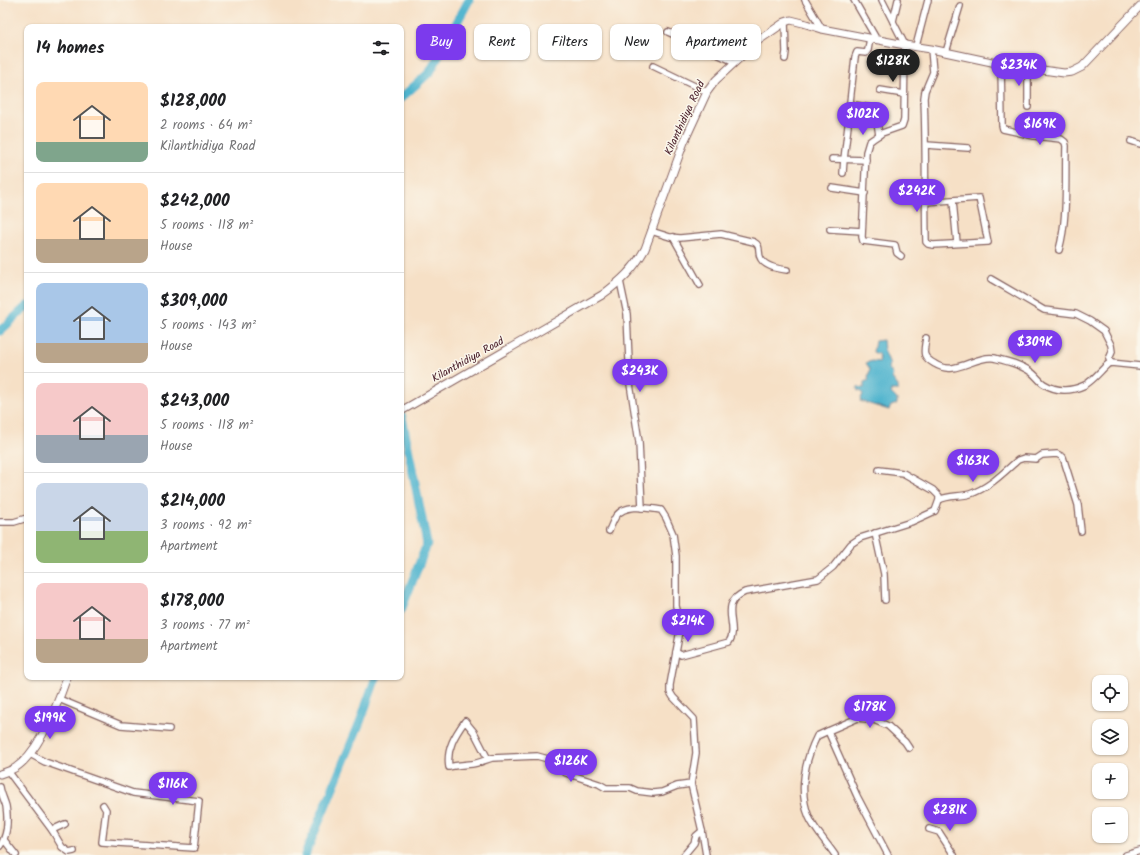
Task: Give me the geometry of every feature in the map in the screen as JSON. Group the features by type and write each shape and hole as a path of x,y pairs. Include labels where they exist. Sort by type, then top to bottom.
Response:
{"street":[{"path":"805,0 822,29"},
{"path":"854,0 877,40"},
{"path":"882,0 905,45 904,120 902,126 879,135 869,142 866,160 862,237 864,241 895,245 897,253 901,256"},
{"path":"893,21 898,0"},
{"path":"916,46 928,0"},
{"path":"946,52 960,6"},
{"path":"784,59 786,52 785,22 791,20 822,29 932,49 1001,64 1064,73 1072,72 1078,70 1140,6"},
{"name":"Kilanthidiya Road","path":"404,409 602,295 620,281 637,263 645,249 684,142 707,92 716,80 759,40 785,22"},
{"path":"668,32 735,62"},
{"path":"870,38 868,50 866,52 857,52 855,57 850,102 851,104 875,109 879,135"},
{"path":"925,202 979,198 988,242 928,244 926,242 925,202 926,145 924,98 925,91 933,72 932,49"},
{"path":"1001,64 1003,129 1034,136 1061,139 1065,142 1064,220 1063,235 1058,250"},
{"path":"653,66 707,92"},
{"path":"1028,68 1028,107"},
{"path":"880,90 904,94"},
{"path":"843,174 848,126"},
{"path":"1131,141 1140,144"},
{"path":"926,145 968,148"},
{"path":"832,159 866,160"},
{"path":"832,188 865,193"},
{"path":"953,201 957,243"},
{"path":"830,229 862,231"},
{"path":"652,231 673,238 721,234 754,242 758,244 760,258 764,262 776,269 787,270"},
{"path":"673,238 700,285"},
{"path":"991,279 1044,310 1076,314 1095,324 1104,331 1111,345 1112,352 1109,359 1111,362"},
{"path":"620,281 628,314 630,384 639,442 642,508"},
{"path":"926,338 924,354 927,360 939,367 953,368 978,360 992,358 1012,362 1032,372 1046,385 1059,390 1072,389 1086,384 1111,362 1140,366"},
{"path":"939,500 969,494 987,486 1018,460 1024,458 1036,459 1042,455 1057,454 1063,457 1078,505 1081,531"},
{"path":"676,652 681,655 729,642 732,636 730,607 739,595 745,592 818,579 833,567 851,544 860,538 911,522 935,511 939,496 933,490 903,473 879,470"},
{"path":"609,530 617,515 626,508 642,508 661,510 673,534 676,556 676,606 681,625 670,692 694,719 696,753 690,784 702,831 706,855"},
{"path":"0,522 14,522 24,519"},
{"path":"875,533 884,574 885,600"},
{"path":"0,774 15,768 30,754 42,736 57,707 66,680"},
{"path":"59,699 121,725 169,729"},
{"path":"835,855 809,818 803,801 805,773 809,751 817,736 858,718 874,720 888,726 909,748"},
{"path":"488,759 474,732 465,721 456,734 450,748 448,767 473,764 488,759 537,756 548,759 566,773 606,788 630,788 646,793 662,792 677,786 690,784"},
{"path":"828,731 857,796 888,855"},
{"path":"30,754 44,762 133,793 198,800 194,848 102,842 106,810 103,805"},
{"path":"8,771 52,830 62,847 69,852 74,851"},
{"path":"0,787 6,805 7,830 4,840 0,846"},
{"path":"52,830 65,824"},
{"path":"929,829 939,832 954,855"},
{"path":"684,855 694,843 696,836 702,831"},
{"path":"4,840 16,855"},
{"path":"1126,855 1140,851"}],"water":[{"path":"883,340 884,350 890,364 888,367 893,375 892,378 898,386 898,390 891,390 891,393 897,399 897,404 891,406 889,410 860,401 863,394 860,390 858,391 857,388 859,386 864,388 864,382 869,380 870,369 866,363 872,361 880,362 878,354 873,352 875,341"}],"waterway":[{"path":"404,95 430,72 469,0"},
{"path":"0,331 24,309"},
{"path":"404,427 427,544 404,602"},
{"path":"305,855 360,722 375,680"}]}
